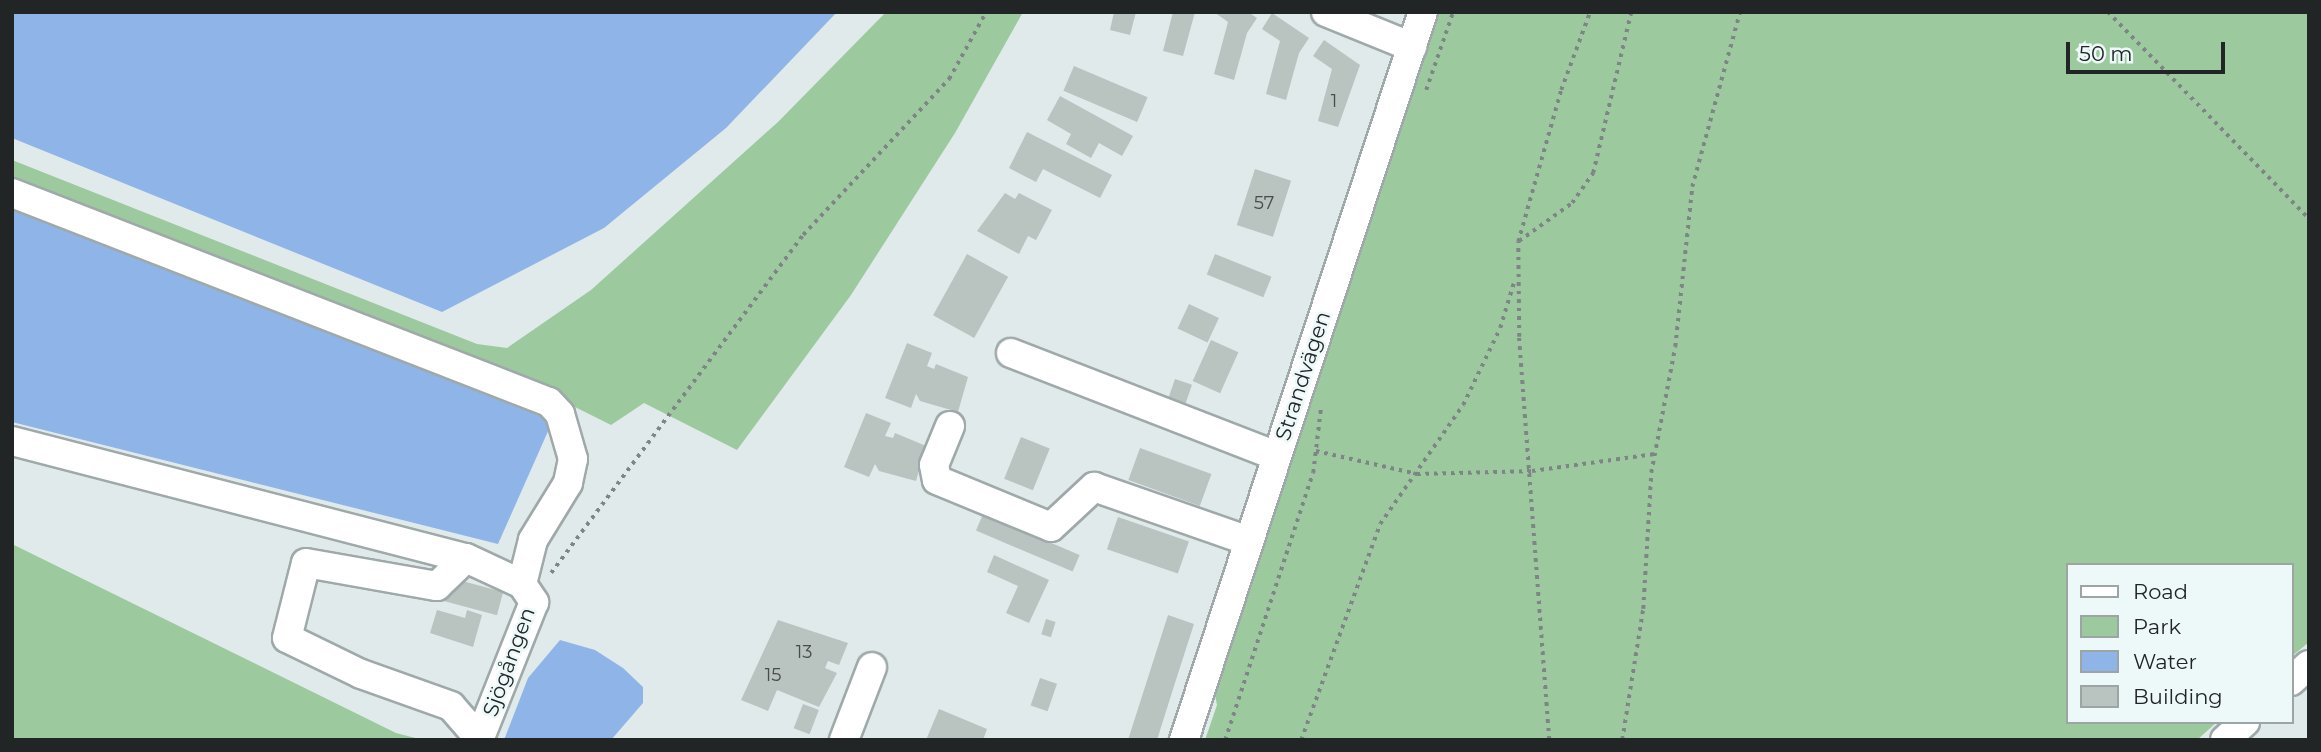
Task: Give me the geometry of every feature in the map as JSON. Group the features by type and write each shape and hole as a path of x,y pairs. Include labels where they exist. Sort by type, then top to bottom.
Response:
{"street":[{"path":"1326,12 1412,47"},
{"name":"Strandvägen","path":"1184,740 1423,12"},
{"name":"Sjögången","path":"12,192 549,402 568,428 573,459 568,483 533,540 528,593 479,738"},
{"path":"1011,354 1277,456"},
{"path":"950,426 934,465 937,480 1051,527 1081,494 1101,488 1249,541"},
{"path":"12,441 466,558 528,593"},
{"path":"466,558 436,586 306,563 288,638 361,674 450,706 479,738"},
{"path":"2293,679 2309,665"},
{"path":"844,740 872,667"},
{"path":"2225,740 2243,724"}],"path":[{"path":"528,593 803,235 948,79 986,12"},
{"path":"1423,97 1453,12"},
{"path":"1549,740 1532,471 1516,276 1518,243 1561,90 1590,12"},
{"path":"1518,243 1572,203 1593,173 1631,12"},
{"path":"1622,740 1643,609 1655,454 1675,347 1692,187 1740,12"},
{"path":"2108,12 2309,219"},
{"path":"1301,740 1380,524 1463,405 1500,328 1516,276"},
{"path":"1225,740 1284,567 1315,451 1323,392"},
{"path":"1315,451 1417,474 1532,471 1655,454"}],"green space":[{"path":"886,12 1023,12 955,133 851,295 737,450 644,403 611,425 551,395 12,187 12,160 477,344 507,348 591,290 778,122"},
{"path":"1439,12 2309,12 2309,642 2293,655 2293,563 2066,563 2066,724 2215,724 2197,740 1205,740 1217,705 1215,695"},
{"path":"12,544 396,733 423,740 12,740"}],"water":[{"path":"12,12 837,12 726,128 604,228 442,312 12,138"},
{"path":"12,210 553,420 498,544 12,422"},
{"path":"560,640 595,650 623,668 643,687 643,703 611,740 504,740 528,678"}],"building":[{"path":"1114,12 1136,12 1130,35 1110,30"},
{"path":"1173,12 1195,12 1183,56 1163,51"},
{"path":"1214,12 1248,12 1257,18 1247,33 1234,80 1214,74 1228,22"},
{"path":"1272,13 1309,38 1299,53 1286,100 1266,94 1280,41 1262,29"},
{"path":"1324,40 1360,65 1338,127 1318,121 1332,69 1313,56"},
{"path":"1074,66 1148,97 1137,122 1063,91"},
{"path":"1060,96 1133,136 1122,156 1099,143 1091,158 1066,144 1071,134 1047,120"},
{"path":"1027,132 1112,175 1100,198 1043,169 1036,182 1009,168"},
{"path":"1255,169 1291,181 1273,237 1237,225"},
{"path":"1005,193 1015,199 1019,193 1052,210 1036,240 1028,236 1019,254 977,231"},
{"path":"967,254 1008,277 974,338 933,315"},
{"path":"1215,254 1272,277 1263,297 1207,274"},
{"path":"1189,304 1219,318 1207,342 1178,328"},
{"path":"1211,340 1238,352 1220,393 1193,381"},
{"path":"907,343 932,353 927,366 934,369 936,364 968,377 958,412 920,401 916,394 911,408 885,398"},
{"path":"1175,379 1192,385 1184,408 1167,402"},
{"path":"866,413 891,423 885,436 893,438 895,433 926,446 916,481 879,471 875,464 869,477 844,467"},
{"path":"1021,437 1050,449 1033,490 1004,479"},
{"path":"1140,448 1211,474 1200,506 1128,480"},
{"path":"983,514 1080,555 1073,572 976,531"},
{"path":"1118,517 1189,541 1178,574 1107,549"},
{"path":"994,555 1049,580 1029,623 1006,613 1018,586 987,572"},
{"path":"451,578 503,592 497,615 445,601"},
{"path":"437,610 465,618 467,610 482,615 473,647 430,633"},
{"path":"1168,615 1194,624 1157,740 1128,740"},
{"path":"1046,619 1056,622 1051,637 1041,634"},
{"path":"778,620 848,643 839,665 828,661 825,668 837,673 819,707 777,690 768,711 741,700"},
{"path":"1040,678 1057,684 1048,711 1031,705"},
{"path":"803,704 819,710 810,734 794,728"},
{"path":"939,709 987,729 983,740 926,740"}]}
